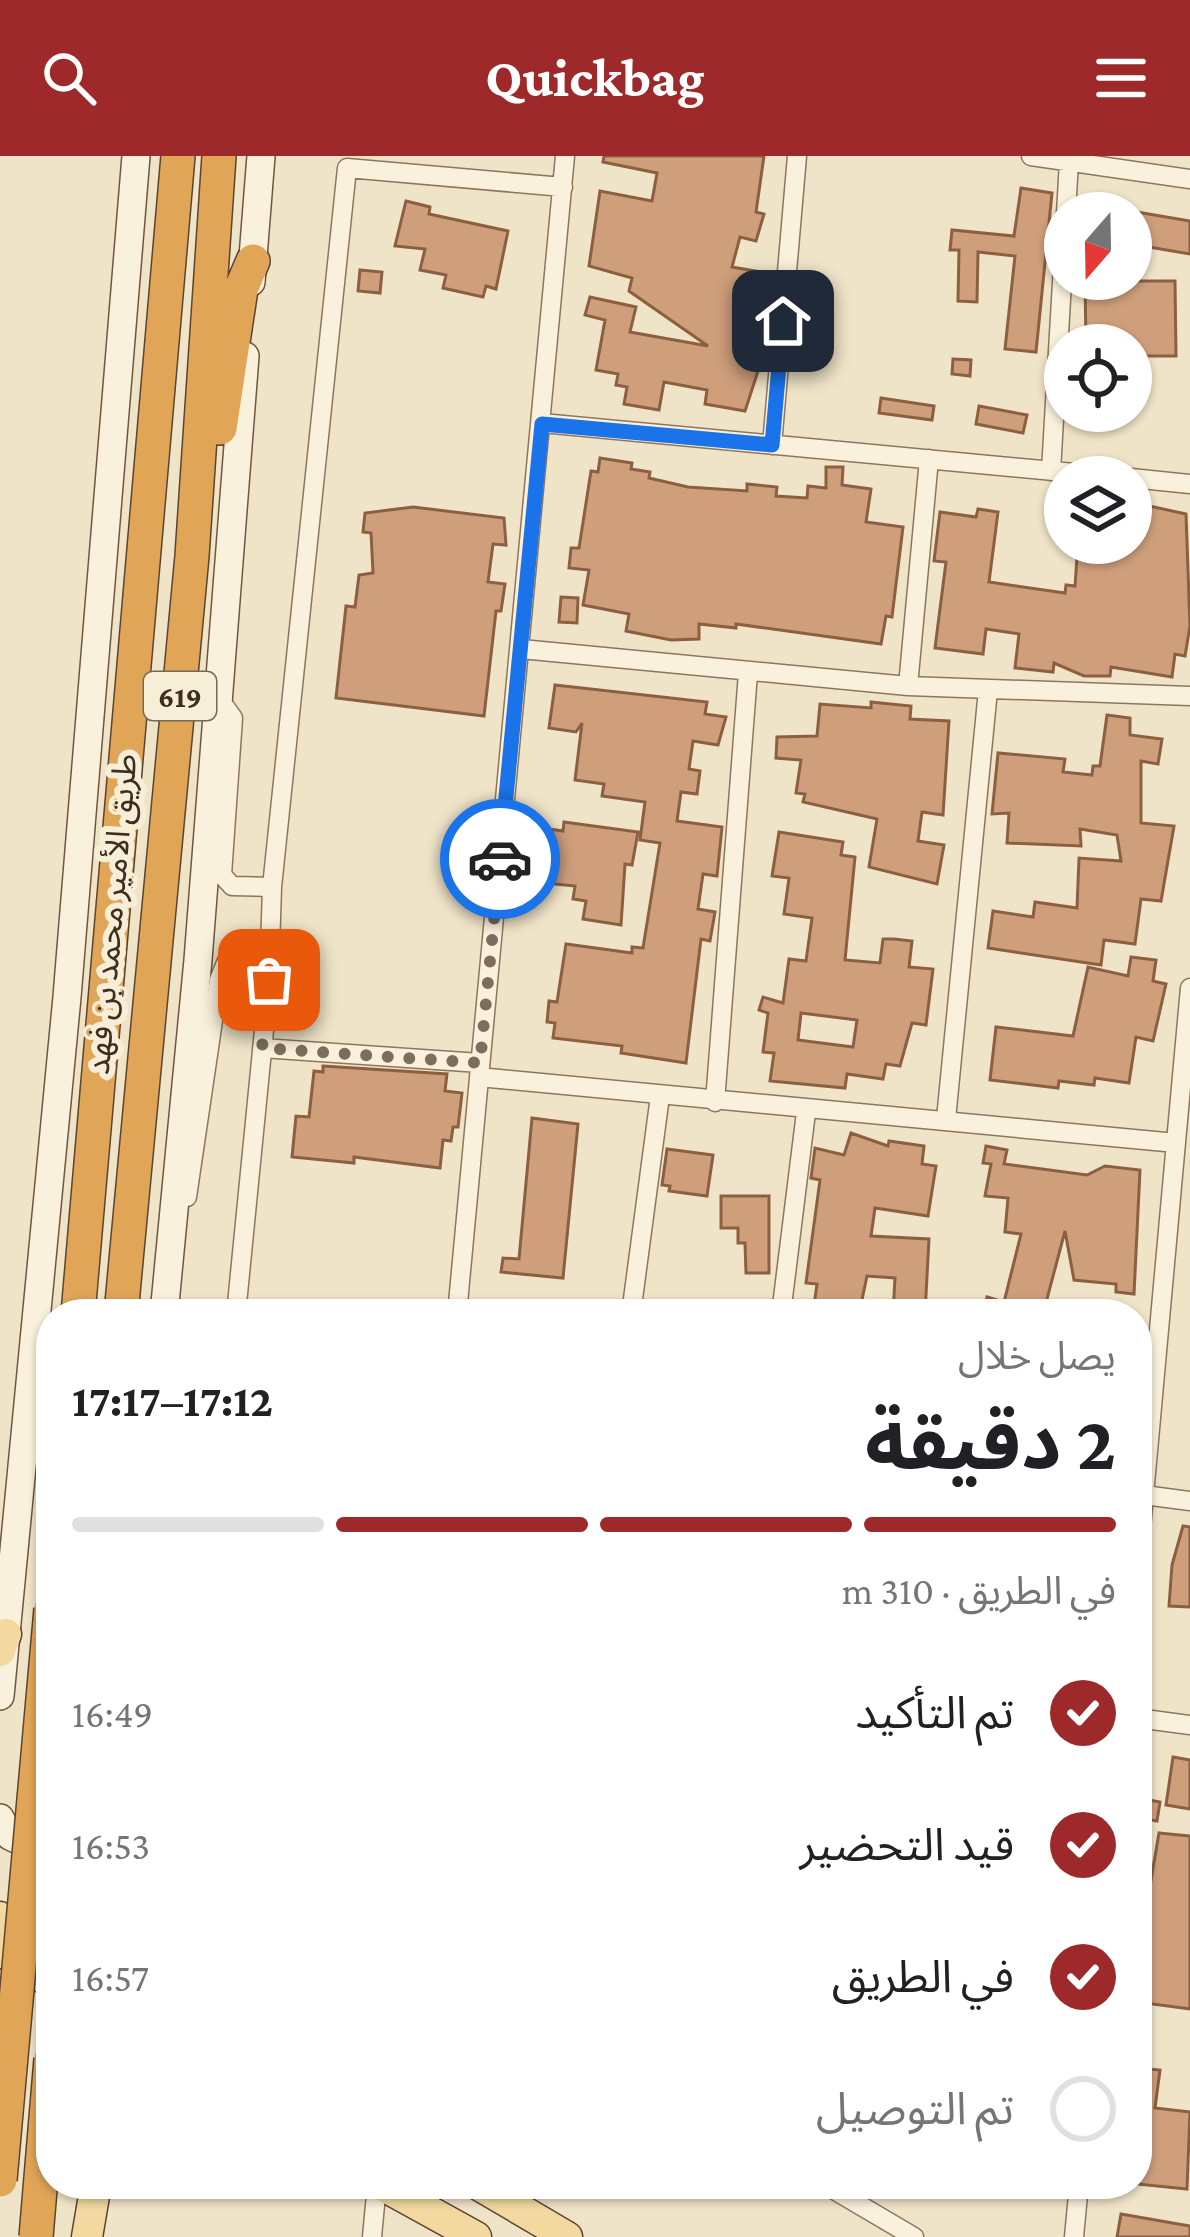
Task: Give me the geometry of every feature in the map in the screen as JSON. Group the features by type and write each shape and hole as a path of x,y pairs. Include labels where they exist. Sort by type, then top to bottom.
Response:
{"highway":[{"name":"طريق الأمير محمد بن فهد","path":"79,1299 178,156"},
{"name":"طريق الأمير محمد بن فهد","path":"122,1299 195,509 219,156"},
{"path":"195,509 212,472 241,289 253,261"},
{"path":"0,2180 36,1778"},
{"path":"36,2237 39,2199"}],"main road":[{"path":"37,1299 67,997 136,156"},
{"path":"165,1299 261,156"},
{"path":"0,1696 36,1309"},
{"path":"0,1818 10,1836 36,1849"},
{"path":"0,1917 36,1939"},
{"path":"0,1950 36,1973"},
{"path":"0,2037 36,2049"},
{"path":"84,2237 85,2199"},
{"path":"84,2237 93,2199"},
{"path":"406,2199 476,2237"},
{"path":"502,2199 566,2237"}],"street":[{"path":"458,1299 566,156"},
{"path":"772,445 797,156"},
{"path":"1030,156 1096,160 1190,179"},
{"path":"1067,192 1069,161"},
{"path":"237,1299 269,980 272,887 346,168 563,187"},
{"path":"1052,456 1061,300"},
{"path":"542,424 1044,470"},
{"path":"908,686 929,459"},
{"path":"1152,480 1190,484"},
{"path":"520,649 908,686 1190,696"},
{"path":"715,1102 748,673"},
{"path":"946,1119 988,690"},
{"path":"218,697 233,718 222,875 232,886 272,887"},
{"path":"170,1246 187,1197 202,1119 219,980 226,963 269,980"},
{"path":"1152,1330 1180,1204 1176,1143 1190,988"},
{"path":"262,1048 806,1112 946,1119 1176,1143"},
{"path":"633,1299 660,1096"},
{"path":"783,1299 806,1112"},
{"path":"1152,1496 1190,1501"},
{"path":"1152,1720 1190,1725"},
{"path":"372,2237 376,2199"},
{"path":"849,2199 914,2237"},
{"path":"1074,2237 1078,2199"}],"building":[{"path":"604,156 764,156 756,212 764,214 756,241 740,237 732,267 772,274 761,326 752,325 746,363 760,365 745,411 705,404 707,390 664,382 659,410 624,404 627,387 616,385 618,374 596,370 605,320 585,315 590,297 636,307 630,332 708,346 629,291 632,278 589,266 600,191 652,201 657,173 603,162"},
{"path":"1021,188 1046,192 1036,352 1005,349 1015,256 978,252 977,302 958,301 959,250 950,250 952,230 1014,236"},
{"path":"406,201 430,207 429,214 508,231 496,289 486,286 483,297 443,288 446,275 420,270 425,249 395,246"},
{"path":"1152,215 1190,221 1190,254 1152,248"},
{"path":"360,270 382,272 380,293 358,291"},
{"path":"1152,281 1175,281 1176,356 1152,356 1152,324 1086,324 1085,300 1152,300"},
{"path":"953,359 971,360 970,376 952,374"},
{"path":"881,398 934,406 932,420 879,413"},
{"path":"979,406 1027,415 1023,433 976,424"},
{"path":"600,458 632,463 631,469 650,472 649,478 688,487 747,491 747,484 777,487 776,496 807,498 808,486 826,488 826,467 843,467 842,485 871,489 866,522 903,527 892,617 886,616 881,644 736,624 736,628 699,624 699,639 671,640 626,631 629,614 583,605 589,570 569,568 571,548 579,548 591,471 598,472"},
{"path":"413,507 504,518 506,545 493,544 488,582 505,584 501,611 496,611 484,716 336,698 346,606 355,607 359,575 373,573 371,533 363,532 365,513"},
{"path":"1152,507 1186,514 1190,626 1185,656 1175,654 1172,677 1111,667 1110,676 1084,676 1054,663 1053,672 1015,668 1019,634 986,629 983,654 935,648 946,562 934,561 940,512 976,517 978,509 998,512 989,582 1065,593 1066,585 1075,586 1077,564 1152,564"},
{"path":"561,597 578,598 577,623 559,622"},
{"path":"555,685 707,702 705,714 726,717 718,745 693,741 689,769 700,771 697,794 681,792 677,821 722,827 717,876 703,874 698,909 715,912 710,941 701,939 686,1063 621,1053 622,1046 553,1038 555,1023 547,1022 549,1001 557,1002 566,944 632,953 632,947 643,948 660,843 640,840 645,802 602,796 604,784 575,780 582,723 576,732 549,728"},
{"path":"871,702 911,706 910,719 949,721 943,815 922,812 918,841 944,845 937,884 869,867 877,819 803,802 805,794 796,793 801,760 776,758 777,737 817,736 820,704 871,708"},
{"path":"1107,715 1130,718 1130,735 1162,739 1158,764 1141,761 1141,823 1174,826 1161,901 1141,899 1135,944 1104,940 1101,965 988,948 993,911 1033,917 1035,902 1077,908 1079,858 1121,861 1117,835 1080,829 1081,846 1007,843 1009,813 992,814 998,753 1065,759 1063,772 1092,775 1093,766 1100,766"},
{"path":"564,822 638,832 632,865 625,864 621,925 583,919 586,901 573,899 575,886 535,882 542,828 563,831"},
{"path":"779,832 843,842 841,855 855,857 845,960 880,963 883,939 894,939 912,941 909,967 933,969 926,1025 912,1023 900,1066 886,1064 883,1079 847,1074 845,1088 770,1081 774,1053 763,1052 768,1013 759,1010 763,997 783,1003 789,959 806,961 812,918 784,914 789,878 772,876","holes":["801,1013 857,1020 853,1047 798,1040"]},
{"path":"1131,957 1156,960 1153,981 1166,984 1153,1041 1136,1037 1129,1083 1095,1078 1094,1085 1059,1081 1058,1088 990,1080 996,1027 1073,1036 1088,967 1128,976"},
{"path":"323,1066 447,1074 445,1091 462,1093 458,1127 453,1127 451,1141 443,1140 440,1168 354,1157 354,1163 292,1157 296,1116 309,1117 314,1071 323,1072"},
{"path":"532,1118 578,1124 563,1278 501,1272 503,1258 519,1259"},
{"path":"851,1133 888,1146 889,1141 924,1146 922,1164 936,1166 928,1216 875,1208 871,1236 929,1239 926,1299 894,1299 895,1278 867,1276 862,1299 815,1299 817,1284 806,1283 820,1180 811,1178 815,1148 844,1155"},
{"path":"986,1146 1007,1150 1004,1164 1087,1175 1105,1166 1140,1170 1134,1294 1116,1292 1116,1284 1074,1280 1065,1231 1047,1299 1005,1299 1021,1234 1005,1232 1008,1198 985,1196 991,1164 983,1163"},
{"path":"667,1149 713,1155 707,1196 669,1191 670,1186 662,1185"},
{"path":"721,1196 769,1196 769,1273 746,1273 745,1243 738,1243 738,1228 721,1228"},
{"path":"1183,1526 1190,1527 1190,1607 1169,1606 1172,1565"},
{"path":"1173,1757 1190,1760 1190,1809 1166,1805"},
{"path":"1152,1801 1160,1802 1157,1821 1152,1820"},
{"path":"1159,1833 1190,1836 1190,2009 1152,2004 1152,1874"},
{"path":"1152,2069 1160,2070 1155,2108 1190,2112 1187,2189 1152,2186"},
{"path":"1121,2214 1190,2226 1190,2237 1117,2237"}],"way so far":[{"path":"269,980 262,1048 480,1063 500,859"}],"route":[{"path":"500,859 542,424 772,445 783,321"}]}
